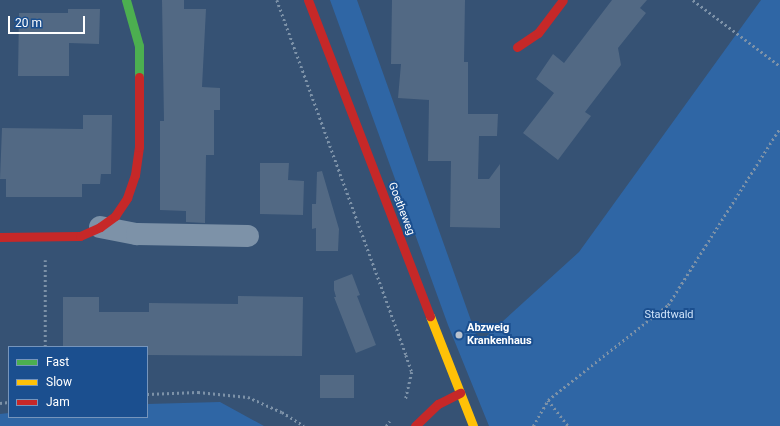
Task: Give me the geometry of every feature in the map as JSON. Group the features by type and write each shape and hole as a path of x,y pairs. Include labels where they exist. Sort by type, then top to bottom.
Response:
{"street":[{"path":"0,237 46,238 80,236 100,227 115,216 127,198 135,175 139,146 139,46 126,0"},
{"name":"Goetheweg","path":"308,0 473,426"},
{"path":"516,47 538,33 563,0"},
{"path":"100,227 137,234 248,236"},
{"path":"415,426 438,404 460,393"}],"path":[{"path":"277,0 412,372 403,404"},
{"path":"693,0 780,66"},
{"path":"533,426 548,400 668,305 780,128"},
{"path":"45,346 46,238"},
{"path":"148,394 198,392 248,397 282,412 304,426"},
{"path":"548,400 568,426"},
{"path":"386,426 396,415"}],"green space":[{"name":"Stadtwald","path":"330,0 357,0 479,343 579,252 761,0 780,0 780,426 489,426 448,325"},
{"path":"220,402 264,426 0,426 0,414 8,413 8,418 148,418 148,404"}],"building":[{"path":"162,0 184,0 184,9 206,9 202,87 220,88 220,110 214,110 214,155 206,155 205,223 186,222 186,211 160,210 160,121 164,121"},
{"path":"392,0 465,0 464,62 468,62 468,114 498,114 497,136 479,136 478,179 489,179 500,164 500,228 450,227 451,161 428,161 429,100 398,98 401,64 391,64"},
{"path":"612,0 647,0 640,8 646,13 618,48 621,65 585,112 591,116 558,160 523,133 554,93 536,79 553,54 564,63"},
{"path":"68,9 100,9 99,44 69,43 69,76 18,76 19,13 68,13"},
{"path":"83,115 112,115 111,174 101,174 100,184 82,184 82,197 6,197 6,179 0,179 2,128 83,129"},
{"path":"260,163 289,163 288,180 304,181 303,215 260,214"},
{"path":"322,171 339,229 338,251 316,251 316,228 312,229 312,204 316,204 317,172"},
{"path":"352,274 360,295 357,296 376,345 356,353 334,297 336,297 334,281"},
{"path":"238,296 303,297 302,356 148,355 148,346 63,346 63,297 99,297 99,312 149,312 149,303 238,304"},
{"path":"320,375 354,375 354,398 320,398"}],"traffic: fast":[{"path":"126,0 139,46 139,77"}],"traffic: slow":[{"path":"430,316 473,426"}],"traffic: jam":[{"path":"308,0 430,316"},
{"path":"517,47 538,33 563,0"},
{"path":"0,237 80,236 100,227 115,216 127,198 135,175 139,147 139,77"},
{"path":"415,426 438,404 460,393"}],"place":[{"name":"Abzweig Krankenhaus","path":"459,335"}]}
